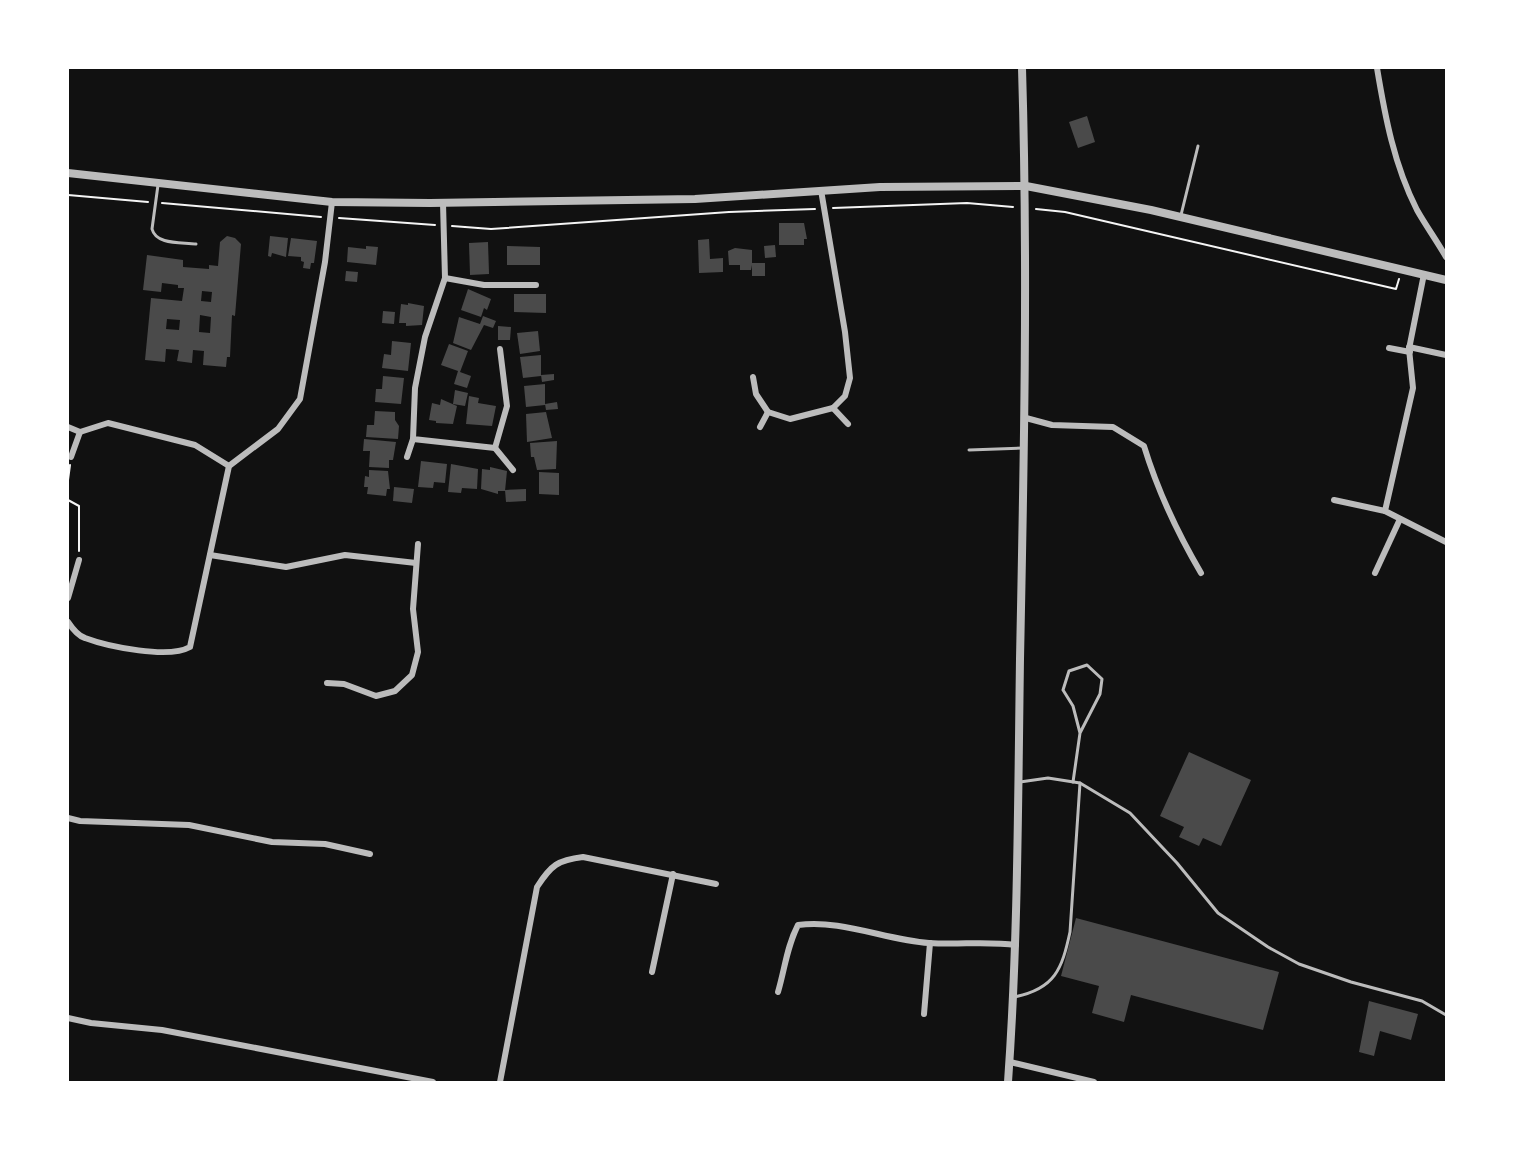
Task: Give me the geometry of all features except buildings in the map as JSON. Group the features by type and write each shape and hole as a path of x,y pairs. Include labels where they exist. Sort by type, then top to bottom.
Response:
{"street":[{"path":"1008,1083 1016,945 1026,418 1026,186 1022,68"},
{"path":"1377,68 1384,112 1395,155 1417,209 1446,257"},
{"path":"68,173 332,202 443,203 695,199 821,190 1026,186 1180,217 1446,279"},
{"path":"753,377 756,394 768,412 790,419 832,408 845,396 850,378 821,190"},
{"path":"68,622 82,638 162,654 180,653 190,647 229,466 278,429 300,399 325,261 332,202"},
{"path":"407,457 413,439 417,378 425,337 445,278 443,203"},
{"path":"1385,511 1413,388 1409,349 1424,274"},
{"path":"445,278 484,285 536,285"},
{"path":"495,448 507,406 500,348"},
{"path":"1389,348 1446,355"},
{"path":"832,408 848,424"},
{"path":"760,427 768,412"},
{"path":"1026,418 1052,425 1113,427 1144,446 1154,480 1173,525 1201,573"},
{"path":"68,427 80,432 108,423 195,445 229,466"},
{"path":"71,457 80,432"},
{"path":"413,439 495,448 513,470"},
{"path":"1334,500 1385,511 1446,542"},
{"path":"1375,573 1400,519"},
{"path":"327,683 344,684 376,696 395,691 412,675 418,652 413,609 418,544"},
{"path":"210,555 286,567 345,555 416,563"},
{"path":"68,598 79,560"},
{"path":"68,818 80,821 189,825 272,842 325,844 370,854"},
{"path":"500,1083 537,887 546,872 562,860 583,857 716,884"},
{"path":"652,972 673,874"},
{"path":"778,992 786,965 788,943 798,925 817,922 891,938 930,943 986,941 1016,945"},
{"path":"924,1014 930,943"},
{"path":"68,1018 91,1023 162,1030 433,1083"},
{"path":"1010,1062 1094,1083"}],"lane":[{"path":"1180,217 1198,146"},
{"path":"159,184 152,228 153,235 158,239 196,244"},
{"path":"969,450 1025,448"},
{"path":"1073,782 1080,734 1100,694 1102,679 1087,665 1069,671 1063,690 1073,706 1080,734"},
{"path":"1018,782 1048,778 1080,783 1130,813 1177,863 1218,913 1268,947 1299,964 1422,1001 1446,1015"},
{"path":"1012,997 1033,993 1049,982 1059,972 1065,956 1070,932 1080,783"}],"path":[{"path":"68,195 318,217 491,229 729,212 967,203 1021,208"},
{"path":"1032,209 1065,212 1396,289 1402,269"},
{"path":"68,480 71,457"},
{"path":"68,500 79,506 79,560"}]}
